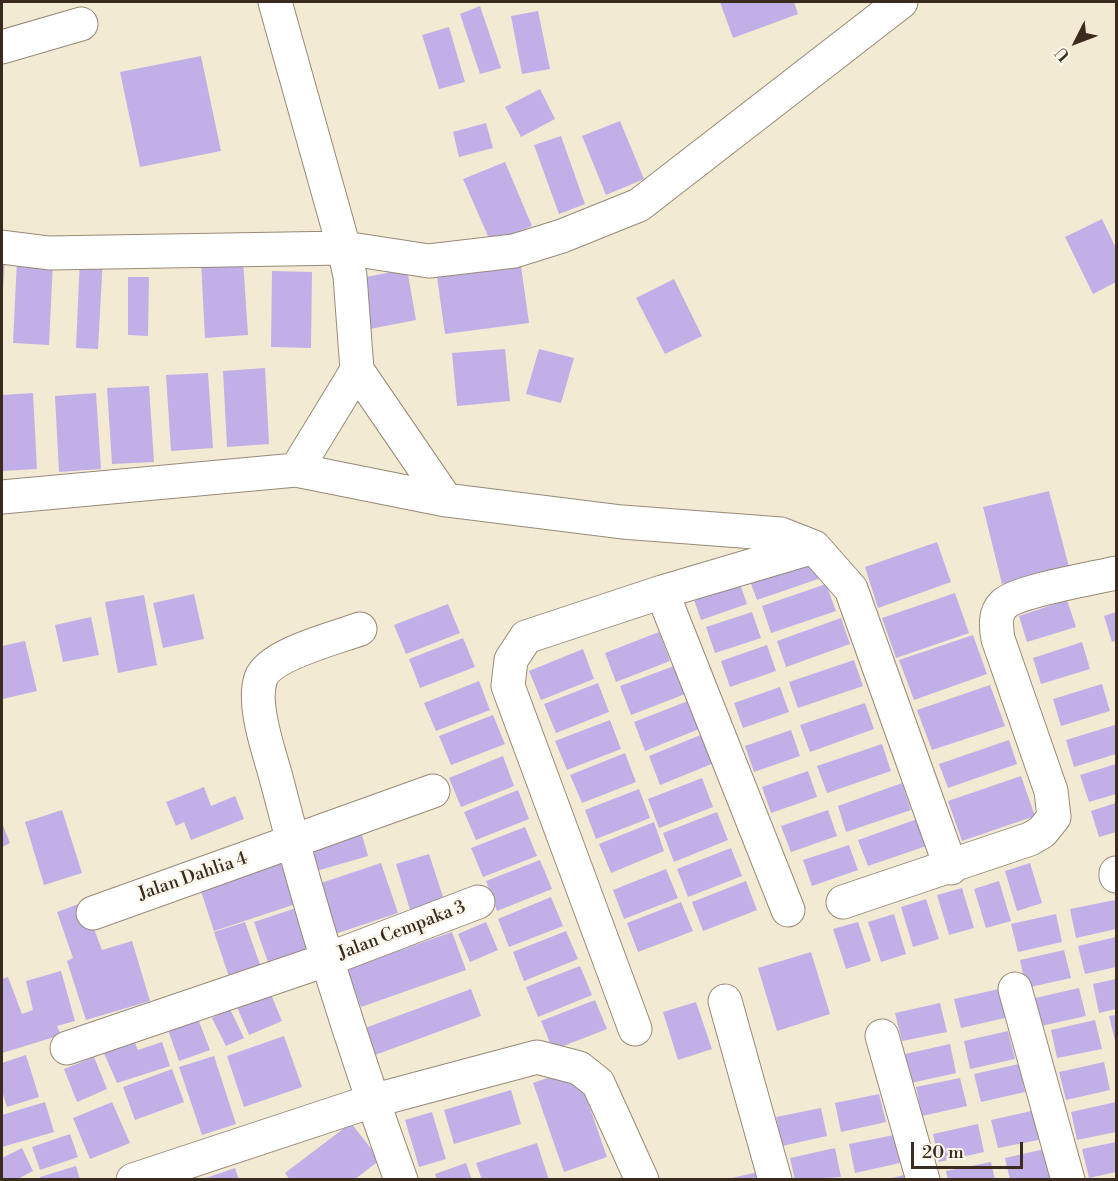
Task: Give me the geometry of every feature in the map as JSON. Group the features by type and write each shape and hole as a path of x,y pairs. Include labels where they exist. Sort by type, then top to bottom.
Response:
{"street":[{"path":"275,2 344,248 350,276 357,370 446,500"},
{"path":"2,248 49,253 344,248 429,261 514,251 562,236 639,205 901,2"},
{"path":"2,46 81,24"},
{"path":"296,470 357,370"},
{"path":"2,497 296,470 446,500 622,522 781,534 814,548 851,589 951,868"},
{"path":"635,1029 508,686 511,660 526,637 662,592 814,548"},
{"path":"843,902 951,868 1030,839 1042,832 1054,817 1051,790 998,639 995,621 1004,604 1035,591 1116,573"},
{"path":"662,592 788,910"},
{"path":"360,629 271,664 261,677 259,708 292,842 326,960 372,1101 401,1179"},
{"name":"Jalan Dahlia 4","path":"93,913 433,791"},
{"name":"Jalan Cempaka 3","path":"67,1048 326,960 478,902"},
{"path":"1014,989 1068,1179"},
{"path":"725,1001 776,1179"},
{"path":"882,1036 923,1179"},
{"path":"133,1179 372,1101 537,1057 579,1068 598,1083 642,1179"}],"building":[{"path":"720,2 794,2 798,14 733,38"},
{"path":"480,6 501,68 480,74 460,14"},
{"path":"538,11 550,69 522,74 511,16"},
{"path":"449,27 465,82 439,89 422,35"},
{"path":"201,56 221,151 140,167 120,72"},
{"path":"540,89 555,119 521,137 505,107"},
{"path":"620,121 644,179 606,195 582,136"},
{"path":"486,123 493,148 459,157 453,132"},
{"path":"561,136 585,204 559,214 534,145"},
{"path":"505,162 532,226 491,243 463,179"},
{"path":"1102,219 1116,248 1116,282 1093,294 1065,237"},
{"path":"80,257 103,258 98,349 76,348"},
{"path":"2,258 5,259 3,289 2,289"},
{"path":"243,259 248,335 205,338 201,262"},
{"path":"17,260 53,262 49,345 13,343"},
{"path":"521,266 529,323 445,334 437,277"},
{"path":"407,269 416,320 370,329 361,278"},
{"path":"272,271 312,272 311,348 271,347"},
{"path":"128,277 149,277 148,336 128,335"},
{"path":"674,279 702,336 665,354 636,298"},
{"path":"505,349 510,401 457,406 452,353"},
{"path":"539,349 574,358 561,403 526,394"},
{"path":"265,368 269,444 227,447 223,371"},
{"path":"208,373 213,448 171,451 166,375"},
{"path":"149,386 154,462 112,464 107,388"},
{"path":"33,393 37,469 2,471 2,395"},
{"path":"96,393 101,469 59,472 55,396"},
{"path":"1049,491 1069,567 1002,584 983,507"},
{"path":"937,542 951,582 878,608 865,567"},
{"path":"812,551 821,578 757,600 747,573"},
{"path":"738,578 747,604 701,620 692,594"},
{"path":"826,584 836,611 771,633 762,606"},
{"path":"955,593 969,633 896,658 882,618"},
{"path":"194,594 204,639 163,648 153,603"},
{"path":"144,595 157,665 118,673 105,602"},
{"path":"1067,600 1076,627 1027,642 1019,616"},
{"path":"448,604 460,633 406,654 394,625"},
{"path":"752,612 761,638 715,653 706,627"},
{"path":"1116,612 1116,641 1112,642 1104,616"},
{"path":"91,617 99,655 63,662 55,625"},
{"path":"841,618 850,644 786,667 777,641"},
{"path":"659,632 670,661 616,682 605,653"},
{"path":"973,635 987,674 914,700 899,660"},
{"path":"463,638 475,667 420,688 409,659"},
{"path":"25,641 37,691 3,699 2,646"},
{"path":"1082,642 1090,669 1041,684 1033,658"},
{"path":"767,645 776,671 730,687 721,661"},
{"path":"583,649 594,679 541,700 529,671"},
{"path":"854,660 863,686 798,708 789,682"},
{"path":"674,666 685,694 631,715 620,686"},
{"path":"479,681 490,710 436,731 424,703"},
{"path":"598,683 609,712 556,733 544,704"},
{"path":"1102,684 1110,711 1061,726 1053,699"},
{"path":"990,685 1005,726 932,750 917,710"},
{"path":"780,687 789,712 743,728 734,703"},
{"path":"688,701 699,729 645,751 634,722"},
{"path":"865,703 874,729 810,752 800,725"},
{"path":"493,715 505,744 451,765 439,736"},
{"path":"610,720 621,749 567,770 555,741"},
{"path":"1115,725 1116,754 1074,767 1066,740"},
{"path":"791,730 800,756 754,772 745,746"},
{"path":"703,734 714,763 660,785 649,756"},
{"path":"1009,740 1017,764 948,788 939,764"},
{"path":"882,744 891,771 827,793 817,766"},
{"path":"625,753 636,782 582,803 570,775"},
{"path":"503,756 514,786 461,807 449,778"},
{"path":"1116,764 1116,794 1089,802 1080,775"},
{"path":"808,771 817,797 771,813 762,787"},
{"path":"1021,776 1035,816 962,841 948,801"},
{"path":"702,778 713,807 659,828 648,799"},
{"path":"902,783 911,810 846,832 838,806"},
{"path":"204,787 211,806 235,796 244,819 191,840 184,822 176,826 166,802"},
{"path":"639,789 650,818 596,839 585,810"},
{"path":"518,790 529,819 476,840 464,812"},
{"path":"1116,803 1116,832 1099,837 1091,811"},
{"path":"62,810 82,873 44,885 25,822"},
{"path":"828,810 837,836 791,852 781,826"},
{"path":"717,812 728,840 674,862 663,833"},
{"path":"923,817 932,844 868,866 858,840"},
{"path":"654,822 664,851 611,873 599,844"},
{"path":"2,823 10,843 2,847"},
{"path":"525,827 537,856 483,877 471,848"},
{"path":"360,828 368,856 313,872 305,845"},
{"path":"849,845 858,870 812,886 803,860"},
{"path":"731,848 742,876 688,897 677,869"},
{"path":"429,854 444,900 410,910 396,864"},
{"path":"280,855 296,904 214,931 198,882"},
{"path":"540,860 552,889 497,911 486,881"},
{"path":"381,863 398,913 335,934 318,884"},
{"path":"1030,863 1042,903 1017,911 1005,871"},
{"path":"666,869 678,898 624,919 613,890"},
{"path":"746,881 757,910 703,931 692,902"},
{"path":"999,881 1011,921 986,928 974,889"},
{"path":"962,888 974,928 949,935 937,895"},
{"path":"551,897 563,926 509,947 498,919"},
{"path":"926,899 939,939 913,947 901,907"},
{"path":"1115,900 1116,929 1076,938 1070,909"},
{"path":"84,902 102,950 132,941 150,1001 86,1020 67,961 73,958 57,912"},
{"path":"681,902 693,931 638,952 627,923"},
{"path":"299,907 317,959 272,974 254,922"},
{"path":"894,914 906,954 881,962 868,922"},
{"path":"1056,914 1062,942 1018,952 1011,924"},
{"path":"245,922 264,976 232,986 214,932"},
{"path":"486,922 498,950 470,962 458,934"},
{"path":"858,922 871,961 846,969 833,929"},
{"path":"566,931 578,959 524,981 513,952"},
{"path":"452,932 466,970 361,1007 347,969"},
{"path":"1116,937 1116,967 1085,974 1078,946"},
{"path":"1064,950 1071,978 1026,988 1020,960"},
{"path":"811,952 830,1014 777,1031 758,968"},
{"path":"580,966 592,995 538,1017 526,987"},
{"path":"61,971 75,1021 57,1026 61,1035 2,1053 2,979 8,977 22,1014 33,1010 26,981"},
{"path":"1116,979 1116,1009 1099,1013 1093,984"},
{"path":"1079,988 1086,1016 1041,1026 1035,998"},
{"path":"471,989 481,1016 375,1055 365,1028"},
{"path":"999,989 1005,1018 961,1028 954,999"},
{"path":"270,992 282,1021 249,1035 237,1007"},
{"path":"595,1000 607,1029 553,1050 541,1021"},
{"path":"696,1002 712,1049 678,1060 663,1012"},
{"path":"940,1003 947,1032 902,1041 895,1013"},
{"path":"230,1009 244,1038 226,1046 212,1018"},
{"path":"1116,1015 1116,1045 1109,1016"},
{"path":"198,1019 210,1050 179,1061 168,1030"},
{"path":"1095,1020 1102,1049 1057,1058 1051,1030"},
{"path":"130,1031 138,1050 162,1042 170,1066 117,1083 99,1042"},
{"path":"1008,1031 1015,1059 970,1069 964,1041"},
{"path":"284,1036 302,1087 244,1107 227,1056"},
{"path":"950,1044 956,1073 911,1083 905,1054"},
{"path":"26,1055 39,1097 7,1107 2,1091 2,1063"},
{"path":"214,1056 236,1124 202,1135 179,1067"},
{"path":"94,1057 107,1089 77,1102 64,1069"},
{"path":"1104,1062 1110,1090 1066,1100 1059,1072"},
{"path":"1019,1064 1025,1092 981,1102 974,1074"},
{"path":"576,1068 607,1157 564,1172 533,1083"},
{"path":"172,1069 184,1102 135,1120 123,1087"},
{"path":"960,1078 967,1106 922,1116 916,1087"},
{"path":"511,1090 521,1124 454,1144 444,1110"},
{"path":"879,1094 886,1122 841,1132 835,1103"},
{"path":"45,1102 54,1132 2,1147 2,1115"},
{"path":"112,1102 130,1143 90,1159 73,1118"},
{"path":"1116,1102 1116,1132 1077,1140 1071,1112"},
{"path":"821,1108 827,1136 782,1146 776,1117"},
{"path":"1036,1110 1043,1139 998,1148 991,1120"},
{"path":"432,1112 446,1159 419,1167 405,1120"},
{"path":"351,1123 380,1160 354,1180 290,1180 285,1173"},
{"path":"978,1124 984,1152 939,1162 933,1134"},
{"path":"70,1134 78,1157 40,1170 32,1147"},
{"path":"894,1135 900,1163 855,1173 849,1144"},
{"path":"1116,1142 1116,1172 1089,1178 1082,1149"},
{"path":"537,1143 549,1180 482,1180 476,1163"},
{"path":"22,1148 33,1171 16,1180 2,1180 2,1158"},
{"path":"835,1148 841,1177 795,1180 790,1158"},
{"path":"1049,1148 1056,1176 1041,1180 1010,1180 1005,1158"},
{"path":"991,1162 995,1180 948,1180 946,1171"},
{"path":"466,1163 472,1180 437,1180 435,1174"},
{"path":"76,1166 80,1180 41,1180 40,1177"},
{"path":"235,1168 239,1180 203,1180 203,1179"},
{"path":"763,1171 765,1180 727,1180 727,1179"},
{"path":"908,1174 909,1180 888,1180 888,1179"}]}
